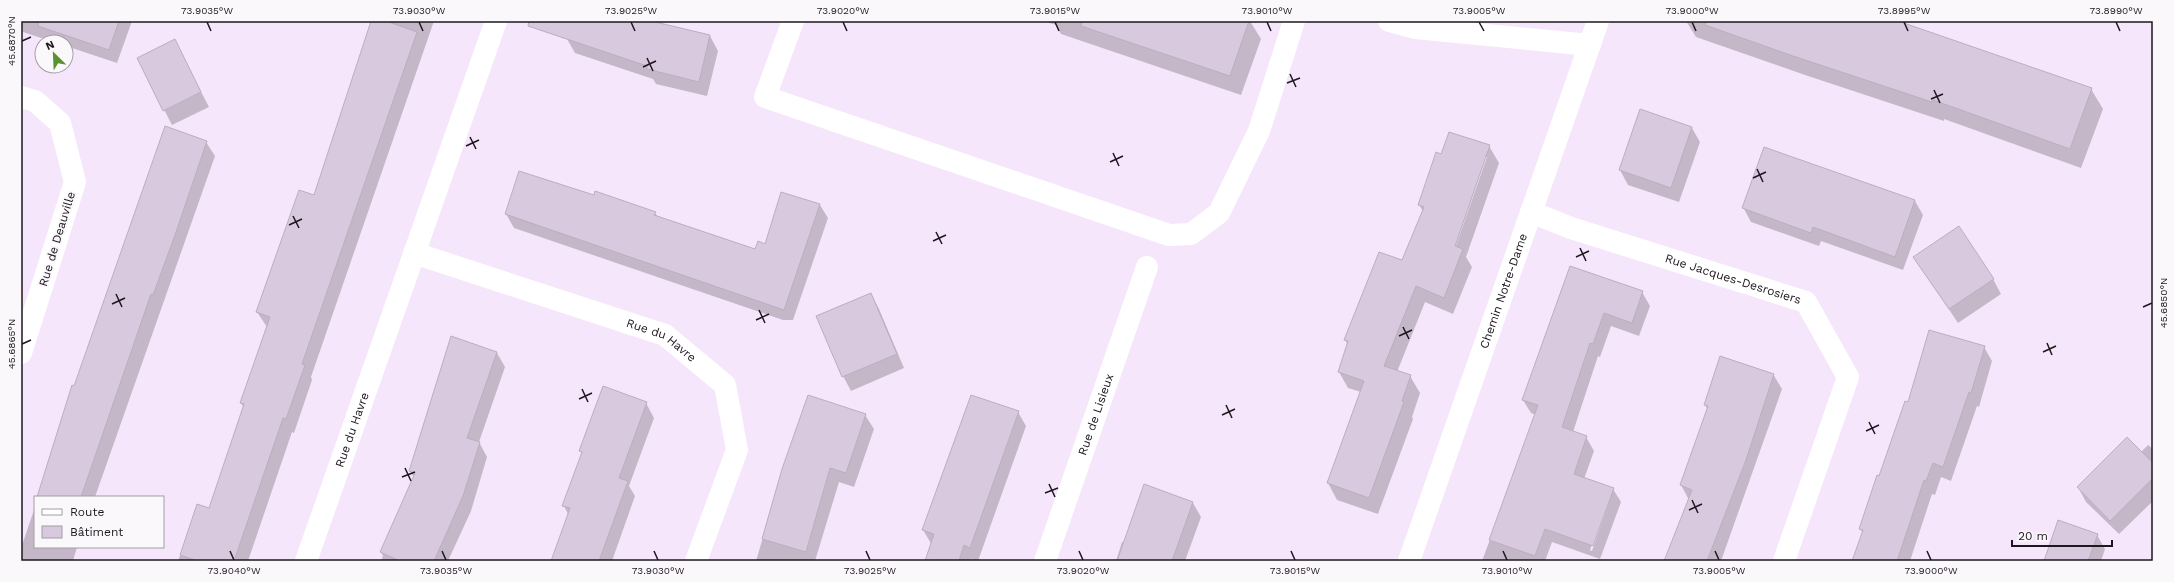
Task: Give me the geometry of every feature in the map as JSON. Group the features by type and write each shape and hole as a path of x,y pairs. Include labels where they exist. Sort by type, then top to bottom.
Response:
{"street":[{"name":"Rue du Havre","path":"306,561 496,21"},
{"path":"793,21 765,97 1169,235 1191,234 1219,213 1259,132 1294,21"},
{"path":"1389,21 1415,28 1590,45"},
{"name":"Chemin Notre-Dame","path":"1409,561 1598,21"},
{"name":"Rue de Deauville","path":"21,97 35,102 60,123 75,182 21,353"},
{"name":"Rue Jacques-Desrosiers","path":"1531,212 1572,228 1806,302 1848,377 1784,561"},
{"name":"Rue du Havre","path":"414,253 665,335 725,385 737,450 696,561"},
{"name":"Rue de Lisieux","path":"1045,561 1147,267"}],"building":[{"path":"39,21 119,21 109,50 74,38 74,34 62,34 38,26"},
{"path":"371,21 386,21 417,32 302,364 305,365 286,419 283,418 234,561 198,561 180,555 197,504 209,508 244,404 240,403 270,317 256,312 299,190 314,195"},
{"path":"529,21 651,21 710,35 699,82 647,69 647,66 528,26"},
{"path":"1082,21 1249,21 1230,76 1081,26"},
{"path":"1706,21 1898,21 2092,88 2070,149 1933,100 1932,102 1793,56 1705,25"},
{"path":"175,39 201,92 163,111 137,58"},
{"path":"1640,109 1692,127 1671,188 1619,170"},
{"path":"165,126 207,141 175,235 153,295 151,294 81,496 37,496 72,385 74,386"},
{"path":"1449,132 1490,145 1455,246 1463,249 1444,298 1416,286 1384,366 1411,375 1402,401 1404,402 1369,498 1327,483 1364,381 1338,372 1348,341 1344,340 1379,252 1402,260 1424,207 1418,205 1436,152 1441,154"},
{"path":"1764,147 1915,200 1895,257 1813,227 1811,233 1742,208"},
{"path":"519,171 594,195 595,191 656,212 654,215 755,249 758,241 765,244 781,192 820,204 784,310 505,214"},
{"path":"1959,226 1994,279 1949,309 1913,257"},
{"path":"1570,266 1643,291 1632,323 1604,313 1593,344 1590,343 1562,427 1587,436 1574,474 1614,488 1593,546 1545,529 1535,556 1489,540 1538,405 1522,400"},
{"path":"871,293 897,354 842,377 816,316"},
{"path":"1929,330 1985,346 1971,393 1969,392 1943,467 1933,463 1926,481 1924,480 1897,561 1852,561 1863,530 1859,529 1877,475 1879,476 1905,401 1908,402"},
{"path":"451,336 497,352 467,438 480,442 463,496 434,561 400,561 380,552 415,473 409,471"},
{"path":"1720,356 1774,374 1746,460 1707,561 1664,561 1692,490 1680,485 1708,406 1704,405"},
{"path":"603,386 647,402 619,478 628,481 599,561 551,561 570,508 562,506 582,452 579,451"},
{"path":"808,395 866,414 846,473 830,468 806,552 762,539 782,469"},
{"path":"971,395 1019,411 970,548 964,545 959,561 925,561 934,534 922,530"},
{"path":"2127,437 2153,463 2153,478 2110,521 2077,487"},
{"path":"1144,484 1193,502 1172,561 1117,561"},
{"path":"2058,520 2098,534 2088,561 2044,561"}]}
